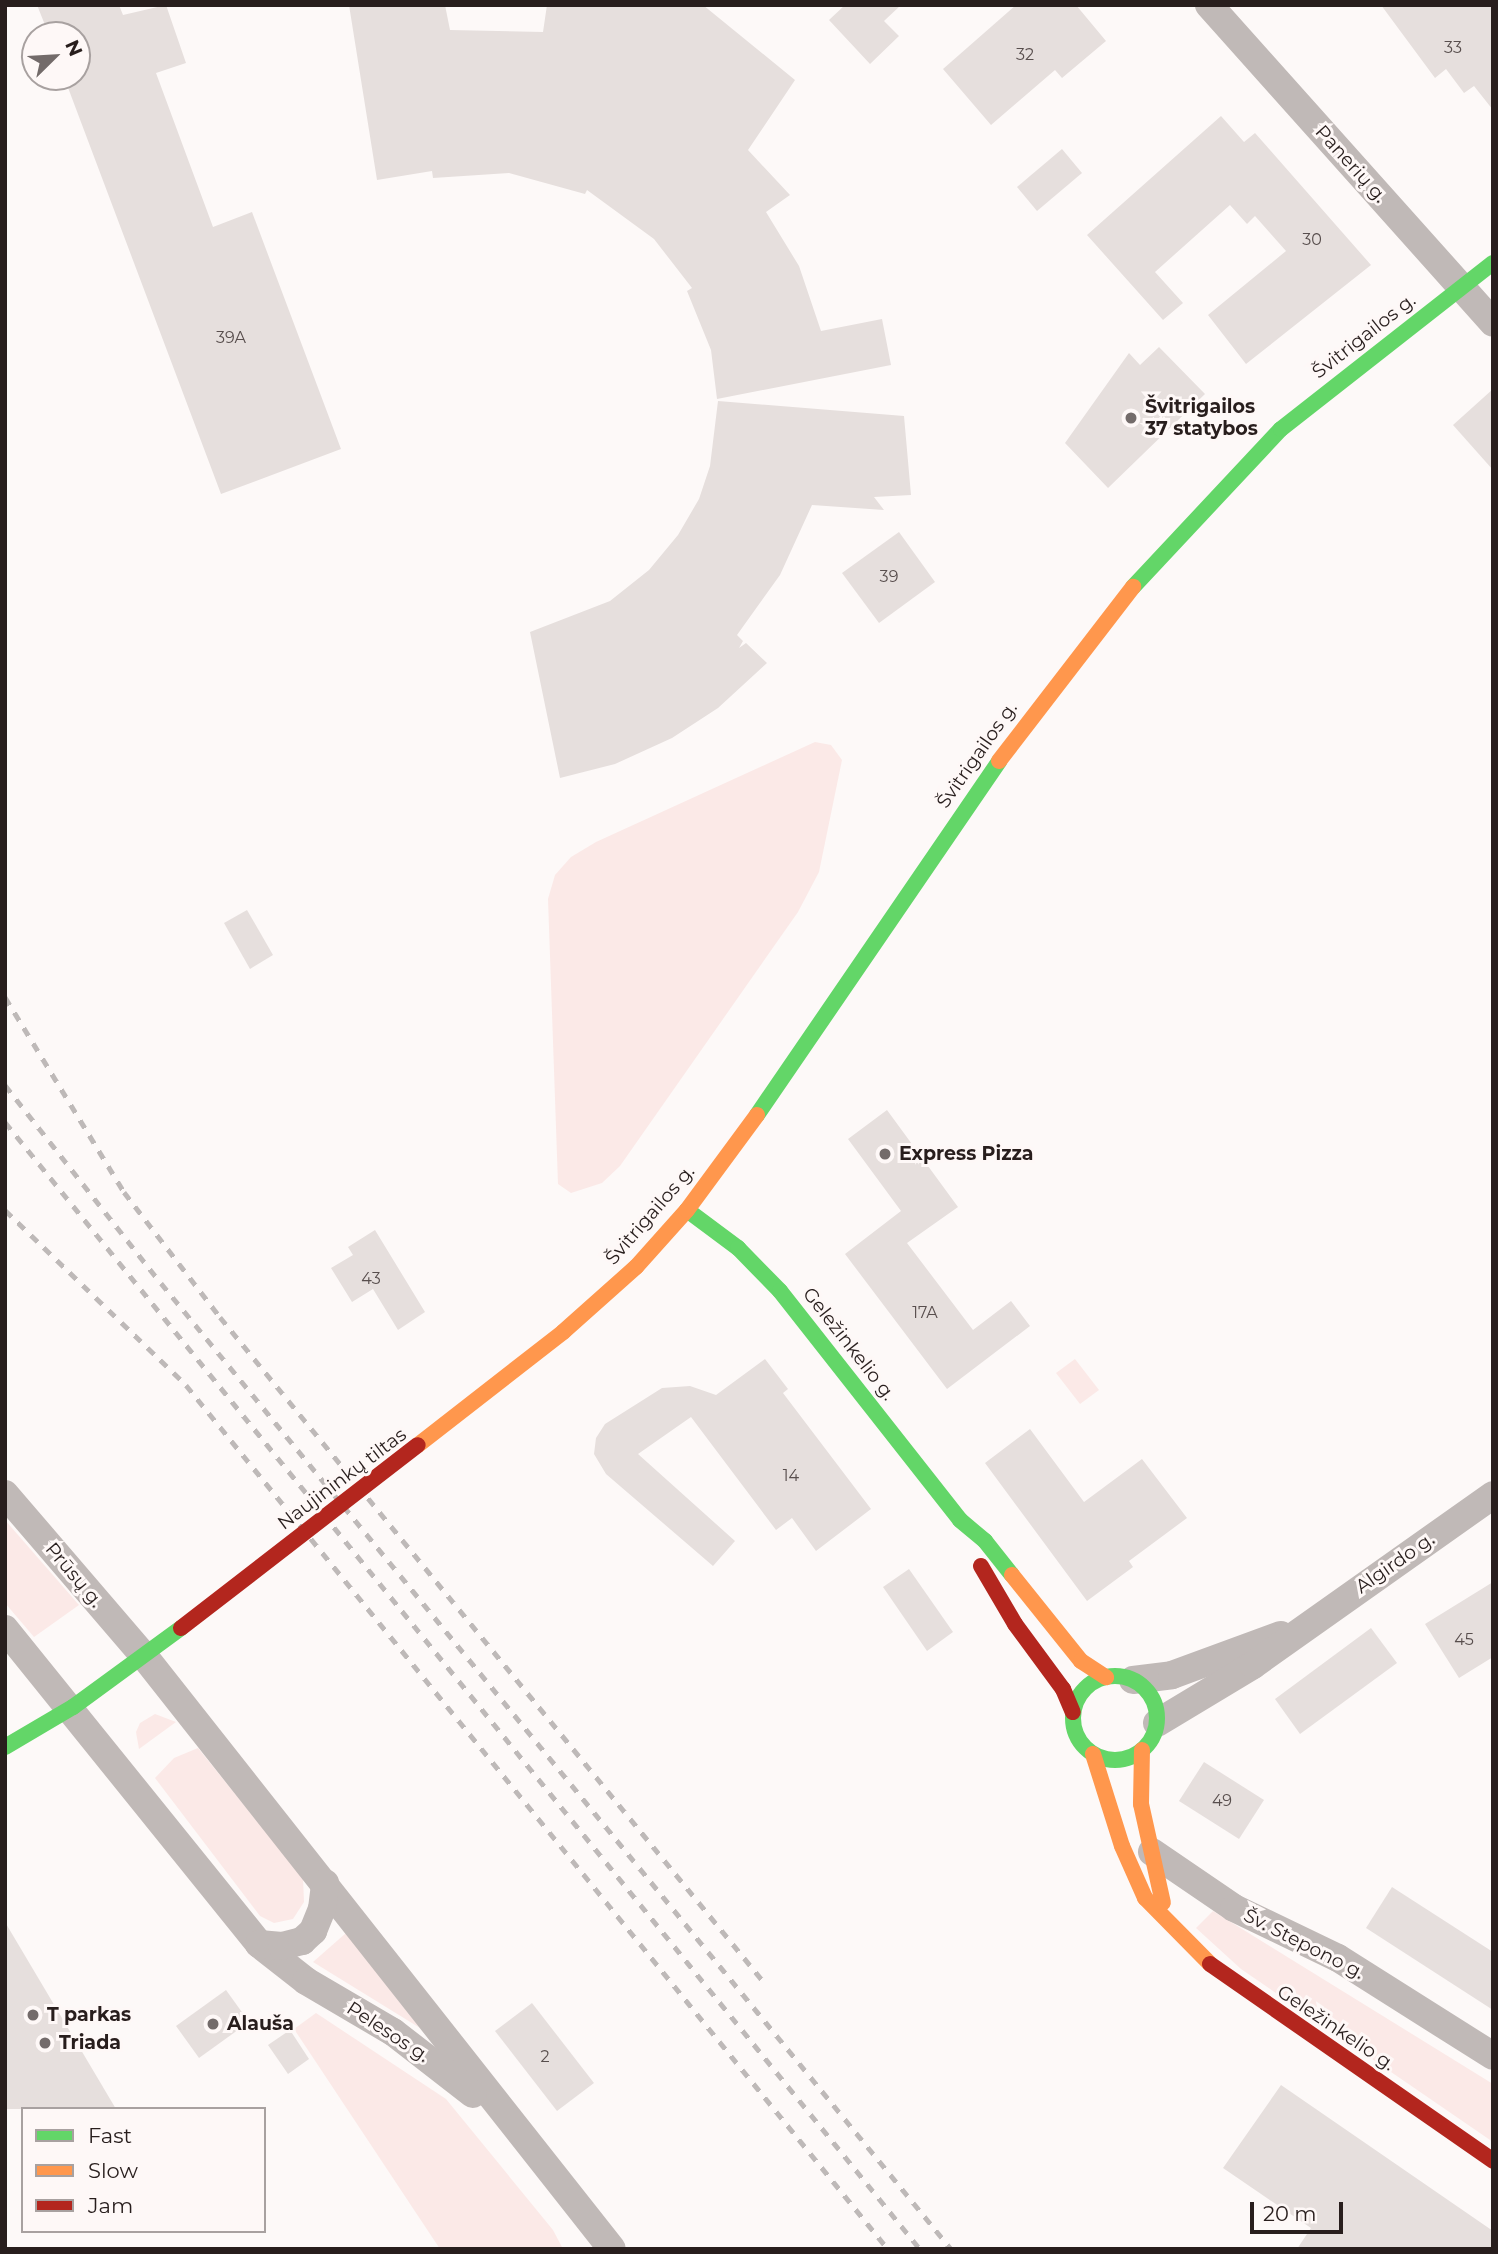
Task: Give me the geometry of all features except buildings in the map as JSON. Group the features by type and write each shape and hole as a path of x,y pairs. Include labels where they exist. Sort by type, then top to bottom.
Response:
{"main road":[{"name":"Švitrigailos g.","path":"563,1332 636,1267 687,1210 792,1068 988,775 1108,614 1281,429 1493,263"},
{"name":"Geležinkelio g.","path":"687,1210 738,1248 780,1291 960,1520 985,1541 1080,1661 1119,1678"},
{"name":"Naujininkų tiltas","path":"5,1748 72,1707 144,1656 563,1332"},
{"name":"Geležinkelio g.","path":"960,1520 982,1567 1015,1624 1063,1689 1073,1712"},
{"path":"1119,1678 1151,1698 1157,1723 1142,1751 1118,1760 1093,1754 1076,1735 1073,1712 1084,1689 1119,1678"},
{"name":"Geležinkelio g.","path":"1142,1751 1140,1793 1166,1919"},
{"name":"Geležinkelio g.","path":"1093,1754 1131,1871 1144,1898 1197,1955 1227,1980 1493,2161"}],"street":[{"name":"Panerių g.","path":"1209,5 1493,323"},
{"name":"Prūsų g.","path":"5,1494 144,1656"},
{"name":"Algirdo g.","path":"1157,1723 1253,1665 1297,1630 1493,1495"},
{"path":"5,1629 72,1707"},
{"name":"Algirdo g.","path":"1119,1678 1172,1675 1297,1630"},
{"name":"Pelesos g.","path":"144,1656 325,1883 513,2127 612,2249"},
{"name":"Pelesos g.","path":"72,1707 259,1944 306,1981 393,2032 513,2127"},
{"name":"Šv. Stepono g.","path":"1152,1852 1234,1908 1339,1958 1493,2056"},
{"path":"259,1944 292,1943 313,1931 322,1909 325,1883"}],"shaded area":[{"path":"815,742 831,745 842,760 819,872 798,912 620,1166 602,1183 571,1193 558,1184 548,899 555,875 571,857 596,842"},
{"path":"1075,1359 1099,1390 1080,1404 1056,1373"},
{"path":"5,1520 79,1605 34,1637 5,1603"},
{"path":"155,1714 176,1722 139,1749 136,1732 140,1723"},
{"path":"198,1748 303,1878 304,1902 293,1919 274,1923 260,1916 155,1778 174,1758"},
{"path":"1213,1911 1493,2084 1493,2142 1241,1969 1196,1928"},
{"path":"346,1933 420,2028 313,1962"},
{"path":"316,2013 446,2099 553,2230 563,2249 440,2249 294,2029"}],"railway":[{"path":"5,997 124,1192 220,1317 762,1980"},
{"path":"5,1085 161,1283 951,2249"},
{"path":"5,1122 920,2249"},
{"path":"5,1210 186,1385 888,2249"}],"traffic: fast":[{"path":"1133,587 1281,429 1493,263"},
{"path":"757,1115 999,761"},
{"path":"687,1210 738,1248 780,1291 960,1520 985,1541 1012,1575"},
{"path":"5,1747 73,1707 181,1628"},
{"path":"1115,1676 1131,1679 1145,1688 1154,1702 1157,1718 1154,1734 1145,1748 1131,1757 1115,1760 1099,1757 1085,1748 1076,1734 1073,1718 1076,1702 1085,1688 1099,1679 1115,1676"}],"traffic: slow":[{"path":"999,761 1133,587"},
{"path":"563,1332 636,1267 687,1210 757,1115"},
{"path":"418,1445 563,1332"},
{"path":"1012,1575 1081,1661 1106,1677"},
{"path":"1142,1750 1141,1804 1163,1903"},
{"path":"1093,1754 1122,1846 1145,1898 1210,1964"}],"traffic: jam":[{"path":"181,1628 418,1445"},
{"path":"981,1566 1015,1624 1063,1689 1073,1712"},
{"path":"1210,1964 1493,2161"}],"place":[{"name":"Švitrigailos 37 statybos","path":"1131,418"},
{"name":"Express Pizza","path":"885,1154"},
{"name":"T parkas","path":"33,2015"},
{"name":"Alauša","path":"213,2024"},
{"name":"Triada","path":"45,2043"}]}
